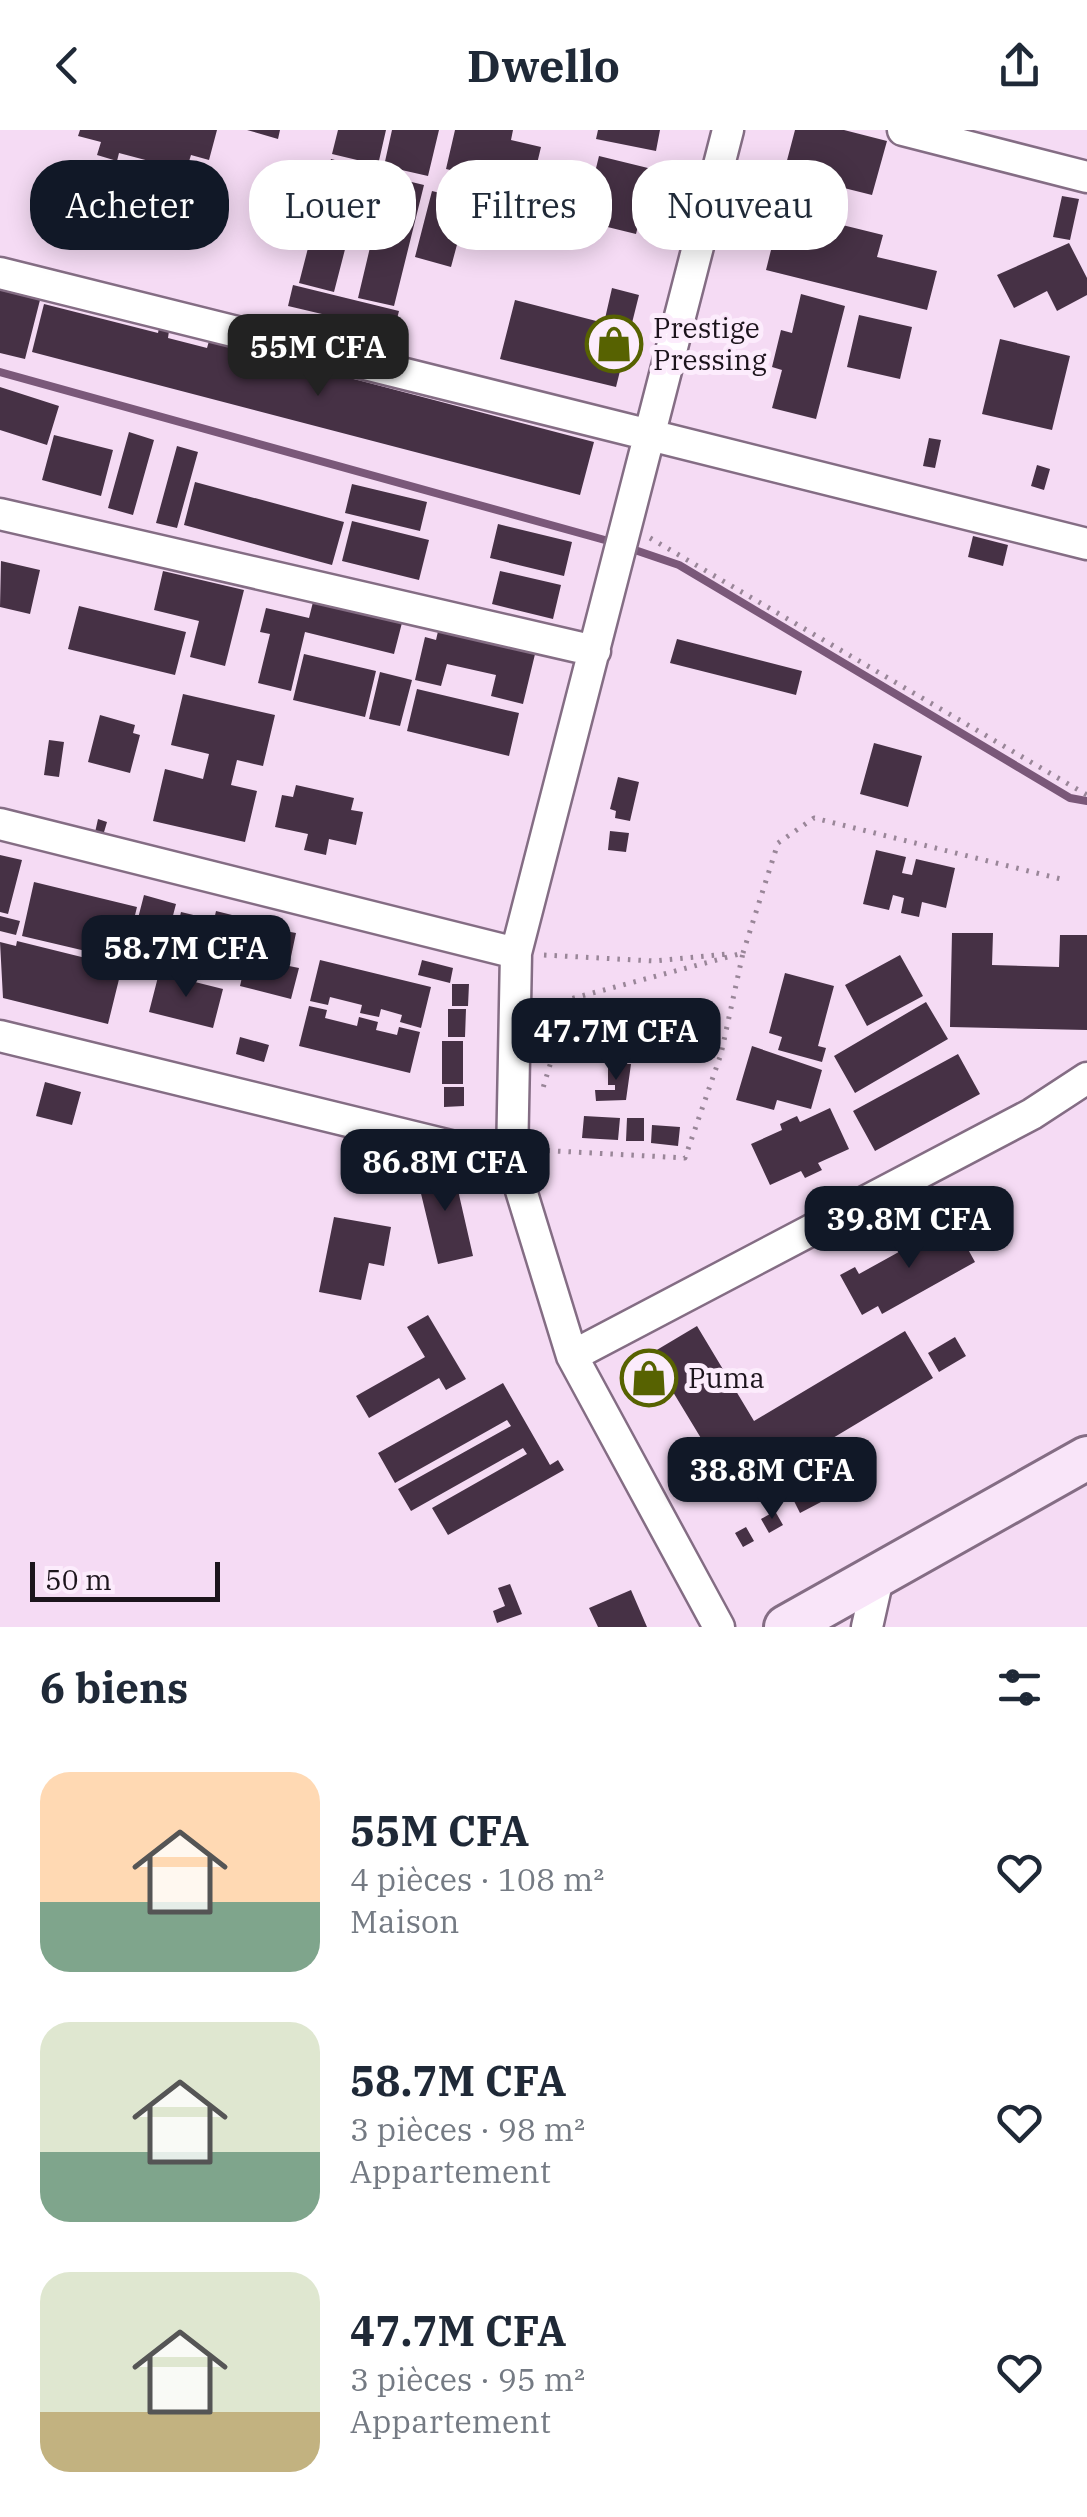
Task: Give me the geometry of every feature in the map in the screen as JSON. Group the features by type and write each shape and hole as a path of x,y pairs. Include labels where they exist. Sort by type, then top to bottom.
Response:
{"main road":[{"path":"786,1627 1087,1458"}],"street":[{"path":"719,1627 572,1356 512,1162 516,954 728,130"},
{"path":"903,130 1087,177"},
{"path":"0,272 1087,544"},
{"path":"0,514 594,651"},
{"path":"0,824 516,954"},
{"path":"0,1036 512,1162"},
{"path":"572,1356 1032,1114 1087,1078"},
{"path":"866,1627 878,1578"}],"path":[{"path":"629,525 792,625 1087,795"},
{"path":"512,1162 524,1150 685,1158 721,1054 743,953 778,843 814,818 1064,880"},
{"path":"516,954 654,960 743,953"},
{"path":"542,1093 570,998 743,953"}],"building":[{"path":"80,130 217,130 209,160 191,155 189,160 145,160 119,153 114,160 97,155 101,142 78,136"},
{"path":"247,130 280,130 278,139"},
{"path":"338,130 386,130 379,160 332,154"},
{"path":"392,130 439,130 428,176 416,173 416,160 385,160"},
{"path":"455,130 513,130 511,140 541,147 538,160 448,160"},
{"path":"598,130 660,130 656,151 596,139"},
{"path":"795,130 844,130 887,141 872,195 848,189 848,160 787,160"},
{"path":"599,156 632,164 632,233 612,228 612,160 598,160"},
{"path":"416,183 424,185 416,217"},
{"path":"432,191 436,192 436,250 456,250 451,267 415,257"},
{"path":"1062,196 1079,199 1070,240 1053,237"},
{"path":"848,226 883,235 877,257 937,271 927,310 766,270 771,250 848,250"},
{"path":"1069,243 1087,278 1087,295 1057,311 1047,291 1014,308 997,275"},
{"path":"308,250 345,250 334,292 299,283"},
{"path":"369,250 408,250 394,306 358,298"},
{"path":"293,285 399,311 394,331 288,306"},
{"path":"612,288 639,295 616,387 500,359 515,300 604,323"},
{"path":"0,289 40,300 25,359 0,353"},
{"path":"801,294 845,306 816,419 772,408 782,370 772,367 781,330 792,333"},
{"path":"44,304 158,333 159,328 169,331 168,338 207,348 209,341 594,442 580,495 32,352"},
{"path":"859,315 912,327 900,379 847,367"},
{"path":"1000,339 1070,356 1052,430 982,414"},
{"path":"0,387 59,406 47,445 0,430"},
{"path":"129,432 154,440 133,515 108,508"},
{"path":"54,435 113,450 101,496 42,480"},
{"path":"929,438 941,440 935,468 923,466"},
{"path":"177,446 198,452 177,528 156,523"},
{"path":"1037,465 1050,469 1044,490 1031,486"},
{"path":"195,482 344,522 332,565 184,525"},
{"path":"352,484 427,502 420,531 345,513"},
{"path":"352,521 429,540 419,580 342,561"},
{"path":"498,524 572,542 564,576 490,558"},
{"path":"973,536 1008,545 1003,566 968,557"},
{"path":"1,561 40,570 30,614 0,607"},
{"path":"163,571 244,590 225,666 190,657 199,621 154,610"},
{"path":"500,571 561,585 553,619 492,604"},
{"path":"315,594 404,615 394,654 305,632 291,691 258,683 270,634 260,632 266,608 309,618"},
{"path":"79,606 186,632 175,675 68,649"},
{"path":"439,627 536,650 523,704 491,696 496,675 447,664 441,686 415,680 425,637 436,640"},
{"path":"677,639 802,671 796,695 670,663"},
{"path":"304,654 376,671 365,717 293,700"},
{"path":"380,672 412,680 400,726 369,719"},
{"path":"417,689 519,713 509,756 407,731"},
{"path":"183,694 275,715 263,766 237,760 231,785 257,791 245,842 153,821 165,769 203,779 209,754 171,745"},
{"path":"100,715 135,725 133,733 140,735 130,773 88,762"},
{"path":"49,740 64,742 59,777 44,775"},
{"path":"874,743 922,756 908,807 860,794"},
{"path":"618,777 639,782 630,821 615,818 616,811 610,809"},
{"path":"296,785 354,798 351,810 363,812 356,845 329,839 326,855 304,850 308,834 275,827 282,795 293,797"},
{"path":"98,819 107,822 102,839 94,837"},
{"path":"610,831 629,833 626,852 608,850"},
{"path":"876,850 906,857 902,873 912,875 916,859 955,868 946,908 922,902 919,917 901,913 904,898 893,895 889,910 863,904"},
{"path":"0,855 22,860 8,914 0,912"},
{"path":"34,882 137,907 124,960 22,936"},
{"path":"144,895 176,904 159,969 127,961"},
{"path":"216,911 240,917 226,975 169,961 181,912 214,920"},
{"path":"0,916 20,921 16,935 0,931"},
{"path":"269,928 296,933 289,966 299,968 291,999 240,986 247,955 262,959"},
{"path":"952,933 993,933 992,965 1059,967 1060,935 1087,935 1087,1030 950,1027"},
{"path":"17,941 122,967 108,1024 3,998 0,942 16,946"},
{"path":"900,955 923,996 867,1026 845,985"},
{"path":"320,960 431,987 421,1028 400,1022 402,1015 381,1009 379,1017 360,1013 362,1005 330,997 328,1005 310,1001"},
{"path":"422,960 453,968 450,983 418,975"},
{"path":"159,973 223,989 213,1028 149,1012"},
{"path":"785,973 834,986 818,1046 826,1048 822,1062 778,1050 782,1037 769,1033"},
{"path":"452,984 469,984 468,1006 452,1006"},
{"path":"926,1002 948,1039 855,1093 834,1056"},
{"path":"309,1006 327,1010 325,1018 357,1026 359,1017 378,1022 376,1030 397,1035 399,1027 420,1032 410,1073 299,1046"},
{"path":"448,1009 466,1009 465,1037 448,1037"},
{"path":"240,1037 269,1045 264,1062 236,1054"},
{"path":"442,1041 463,1041 463,1084 442,1084"},
{"path":"752,1046 822,1070 811,1109 777,1100 774,1110 736,1100"},
{"path":"958,1054 980,1094 875,1151 853,1111"},
{"path":"608,1064 631,1064 626,1100 596,1101 595,1090 615,1090 615,1085 608,1085"},
{"path":"45,1082 81,1092 72,1125 36,1116"},
{"path":"444,1087 464,1087 464,1106 444,1107"},
{"path":"830,1108 849,1149 818,1163 822,1170 805,1178 801,1171 770,1185 751,1144 782,1130 780,1124 797,1116 800,1122"},
{"path":"584,1116 620,1118 618,1140 582,1138"},
{"path":"627,1118 644,1118 644,1141 626,1141"},
{"path":"652,1125 680,1127 678,1146 651,1143"},
{"path":"452,1164 473,1256 438,1264 416,1173"},
{"path":"334,1217 391,1227 384,1266 369,1263 361,1300 319,1292"},
{"path":"953,1222 975,1262 882,1314 878,1306 862,1315 840,1275 855,1267 859,1274"},
{"path":"428,1315 466,1379 446,1390 439,1378 369,1418 356,1396 425,1357 407,1327"},
{"path":"697,1326 754,1421 905,1331 933,1378 736,1496 650,1354"},
{"path":"955,1337 966,1356 939,1372 928,1353"},
{"path":"503,1383 550,1465 558,1460 564,1470 448,1535 432,1508 527,1454 523,1448 411,1511 398,1489 511,1426 507,1420 395,1483 378,1453"},
{"path":"808,1477 821,1502 800,1513 787,1487"},
{"path":"775,1511 783,1525 769,1533 761,1519"},
{"path":"746,1527 754,1541 743,1547 735,1533"},
{"path":"510,1584 522,1614 497,1623 493,1611 505,1606 498,1588"},
{"path":"631,1590 647,1627 598,1627 589,1608"}],"waterway":[{"path":"0,372 612,542"},
{"path":"626,547 679,565 1070,798 1087,801"}],"place":[{"name":"Prestige Pressing","path":"614,344"},
{"name":"Puma","path":"649,1378"}]}
